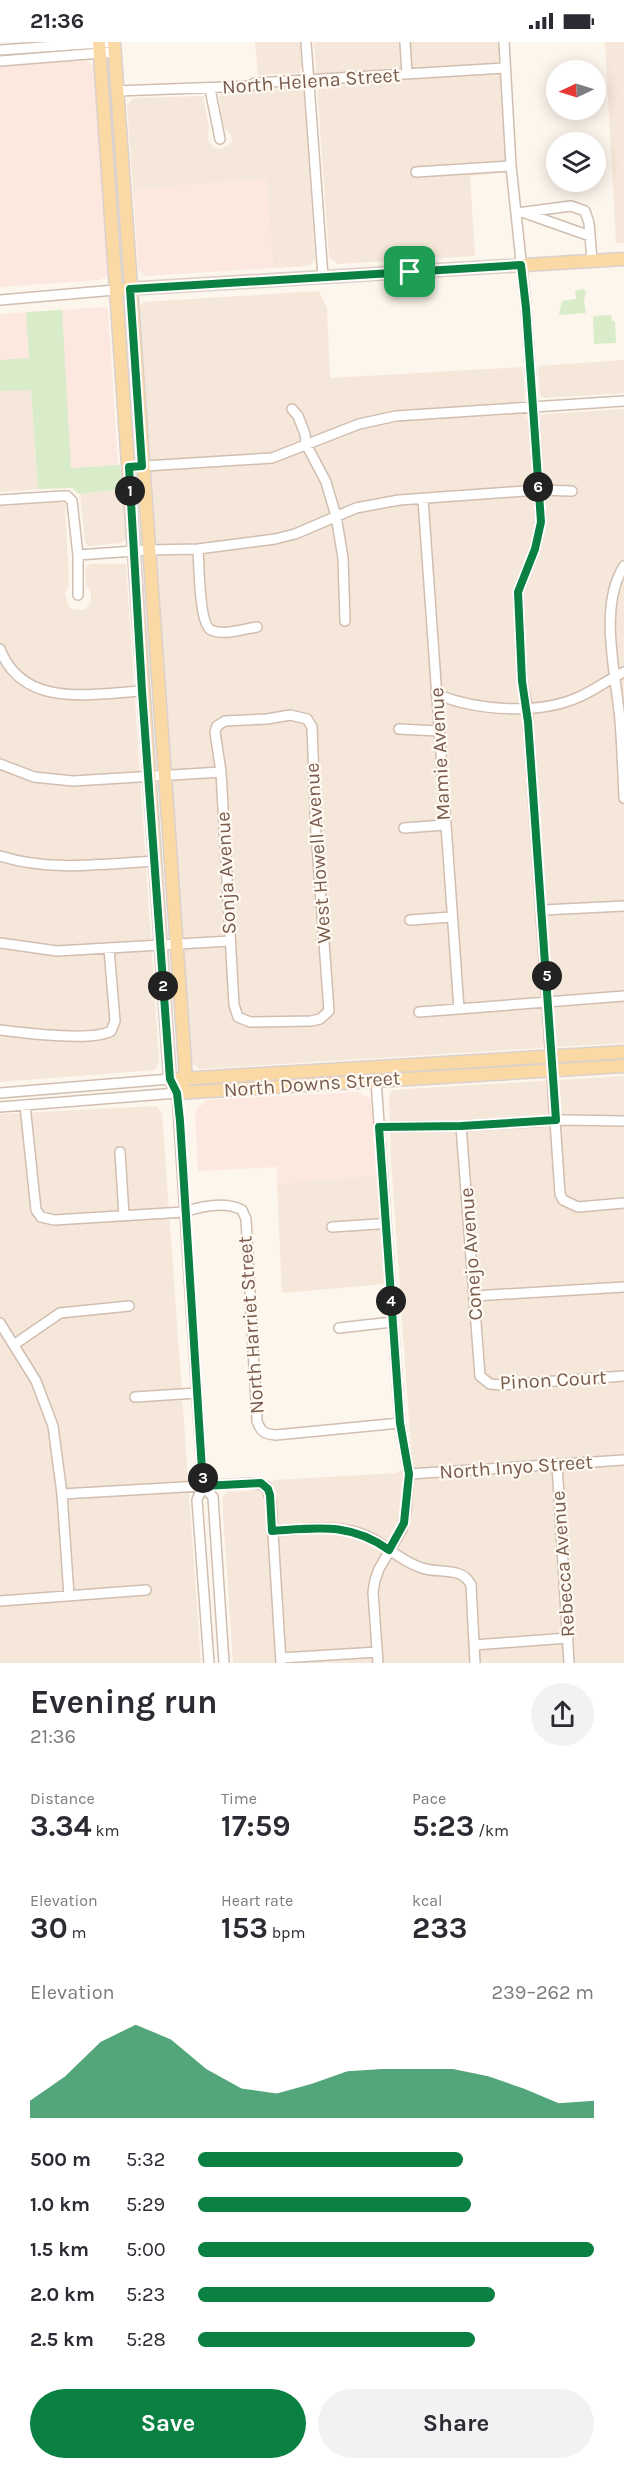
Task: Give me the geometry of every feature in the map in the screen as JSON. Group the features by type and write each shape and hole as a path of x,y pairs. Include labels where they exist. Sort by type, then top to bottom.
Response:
{"main road":[{"path":"114,45 186,1078 177,1093"},
{"path":"99,46 160,945 170,1079 177,1093"},
{"path":"110,202 124,201"},
{"path":"115,290 624,259"},
{"name":"North Downs Street","path":"177,1093 376,1080 552,1064 624,1052"},
{"name":"North Downs Street","path":"170,1079 552,1064 624,1066"}],"street":[{"path":"306,42 322,277"},
{"path":"405,42 407,74"},
{"path":"504,42 511,166 519,212 541,522 538,540 518,592 522,681 527,707 543,910 560,1194 563,1200 578,1207 624,1203"},
{"path":"0,50 114,45"},
{"path":"0,61 99,46"},
{"name":"North Helena Street","path":"117,92 210,89 250,86 255,83 505,69"},
{"path":"210,89 220,139"},
{"path":"416,172 511,166"},
{"path":"519,212 576,206 587,215 591,261"},
{"path":"519,212 590,236"},
{"path":"0,300 115,290"},
{"path":"129,467 263,459 372,420 624,400"},
{"path":"292,409 298,416 306,444 326,482 336,516 343,558 345,621"},
{"path":"78,555 148,549 198,549 295,534 336,516 378,502 538,490 572,491"},
{"path":"0,500 64,496 70,498 74,505 78,595"},
{"name":"Mamie Avenue","path":"423,498 444,825 459,1009"},
{"path":"198,549 203,614 211,631 227,632 257,627"},
{"path":"624,566 617,576 611,604 620,674 624,798"},
{"path":"0,649 11,668 22,679 51,694 66,696 142,691"},
{"path":"436,694 474,705 499,708 554,705 578,698 620,674"},
{"name":"Sonja Avenue","path":"238,1017 234,1005 216,729 220,723 231,719 267,719 290,715 303,717"},
{"name":"West Howell Avenue","path":"238,1017 250,1022 320,1019 329,1011 316,832 312,727 310,722 303,717"},
{"path":"399,729 438,731"},
{"path":"0,764 34,777 73,782 220,772"},
{"path":"404,828 444,825"},
{"path":"0,856 41,865 65,867 155,861"},
{"path":"543,910 624,906"},
{"path":"410,920 451,917"},
{"path":"0,943 57,951 230,941"},
{"path":"0,1030 49,1035 87,1036 108,1033 114,1025 109,949"},
{"path":"419,1011 624,996"},
{"name":"North Downs Street","path":"0,1093 170,1079"},
{"path":"376,1080 400,1423 409,1474 404,1523 379,1569 373,1592 378,1663"},
{"path":"177,1093 203,1486 197,1500 209,1663"},
{"name":"North Downs Street","path":"0,1107 177,1093"},
{"path":"25,1105 36,1210 41,1217 48,1220 184,1212"},
{"path":"379,1127 461,1126 556,1120 624,1121"},
{"name":"Conejo Avenue","path":"461,1126 479,1372 483,1380"},
{"path":"120,1152 124,1216"},
{"name":"North Harriet Street","path":"184,1212 200,1207 234,1205 242,1210 246,1219 256,1421 260,1430 266,1434 276,1435 400,1423"},
{"path":"332,1227 385,1222"},
{"path":"474,1296 624,1287"},
{"path":"15,1344 60,1313 129,1306"},
{"path":"339,1328 392,1322"},
{"path":"0,1323 15,1344 39,1387 53,1426 62,1494 69,1596"},
{"name":"Pinon Court","path":"483,1380 490,1384 501,1385 624,1376"},
{"path":"135,1397 197,1393"},
{"name":"North Inyo Street","path":"409,1474 624,1460"},
{"name":"Rebecca Avenue","path":"556,1464 569,1663"},
{"path":"62,1494 261,1483 268,1489 270,1495 281,1661 377,1652"},
{"path":"203,1486 213,1497 224,1663"},
{"path":"272,1531 330,1527 344,1530 366,1535 417,1567 462,1573 468,1577 471,1585 475,1663"},
{"path":"0,1601 146,1590"},
{"path":"474,1645 568,1638"}],"shaded area":[{"path":"255,42 302,42 303,65 299,73 258,75"},
{"path":"314,42 499,42 509,172 470,176 475,256 337,264 329,257"},
{"path":"605,42 624,42 624,243 616,243"},
{"path":"86,61 93,65 109,275 100,280 0,287 0,68 5,64"},
{"path":"296,87 304,93 315,259 312,264 273,268 266,179 133,190 127,105 133,98 203,96 209,127 208,140 214,148 222,149 232,142 231,135 223,126 219,96 224,92"},
{"path":"267,179 273,268 145,276 138,269 133,190"},
{"path":"319,291 327,309 330,378 523,367 526,419 546,414 624,409 624,1043 199,1069 192,1063 140,307 143,302"},
{"path":"105,307 108,310 118,465 71,468 65,387 0,391 0,314"},
{"path":"624,360 624,393 545,398 540,395 538,366"},
{"path":"31,389 38,489 0,492 0,391"},
{"path":"122,489 126,538 122,543 88,546 85,542 80,494"},
{"path":"65,503 69,586 65,592 68,606 81,610 86,609 91,602 91,593 86,584 85,570 88,564 126,564 159,1061 155,1070 0,1082 0,506"},
{"path":"624,1076 624,1663 233,1663 222,1498 227,1492 255,1490 275,1480 396,1473 412,1463 391,1160 389,1095 393,1090"},
{"path":"358,1092 371,1099 377,1175 277,1184 277,1167 198,1171 195,1112 206,1100"},
{"path":"156,1106 162,1112 201,1663 0,1663 0,1114"},
{"path":"377,1175 384,1284 282,1293 277,1184"}],"green space":[{"path":"583,289 586,292 584,301 586,313 559,315 562,301 576,299 575,291"},
{"path":"62,310 71,468 120,465 122,489 79,494 72,488 38,489 31,390 0,391 0,360 29,358 26,312"},
{"path":"611,315 612,321 615,321 616,343 594,344 593,316"}],"route":[{"path":"521,265 541,522 538,540 518,592 522,681 527,707 543,910 556,1120 392,1129 379,1127 400,1423 409,1474 404,1523 398,1538 389,1550 366,1535 330,1527 272,1531 270,1495 266,1486 261,1483 203,1486 180,1121 177,1093 170,1079 142,691 129,467 142,466 130,289 410,272 521,265"}]}
